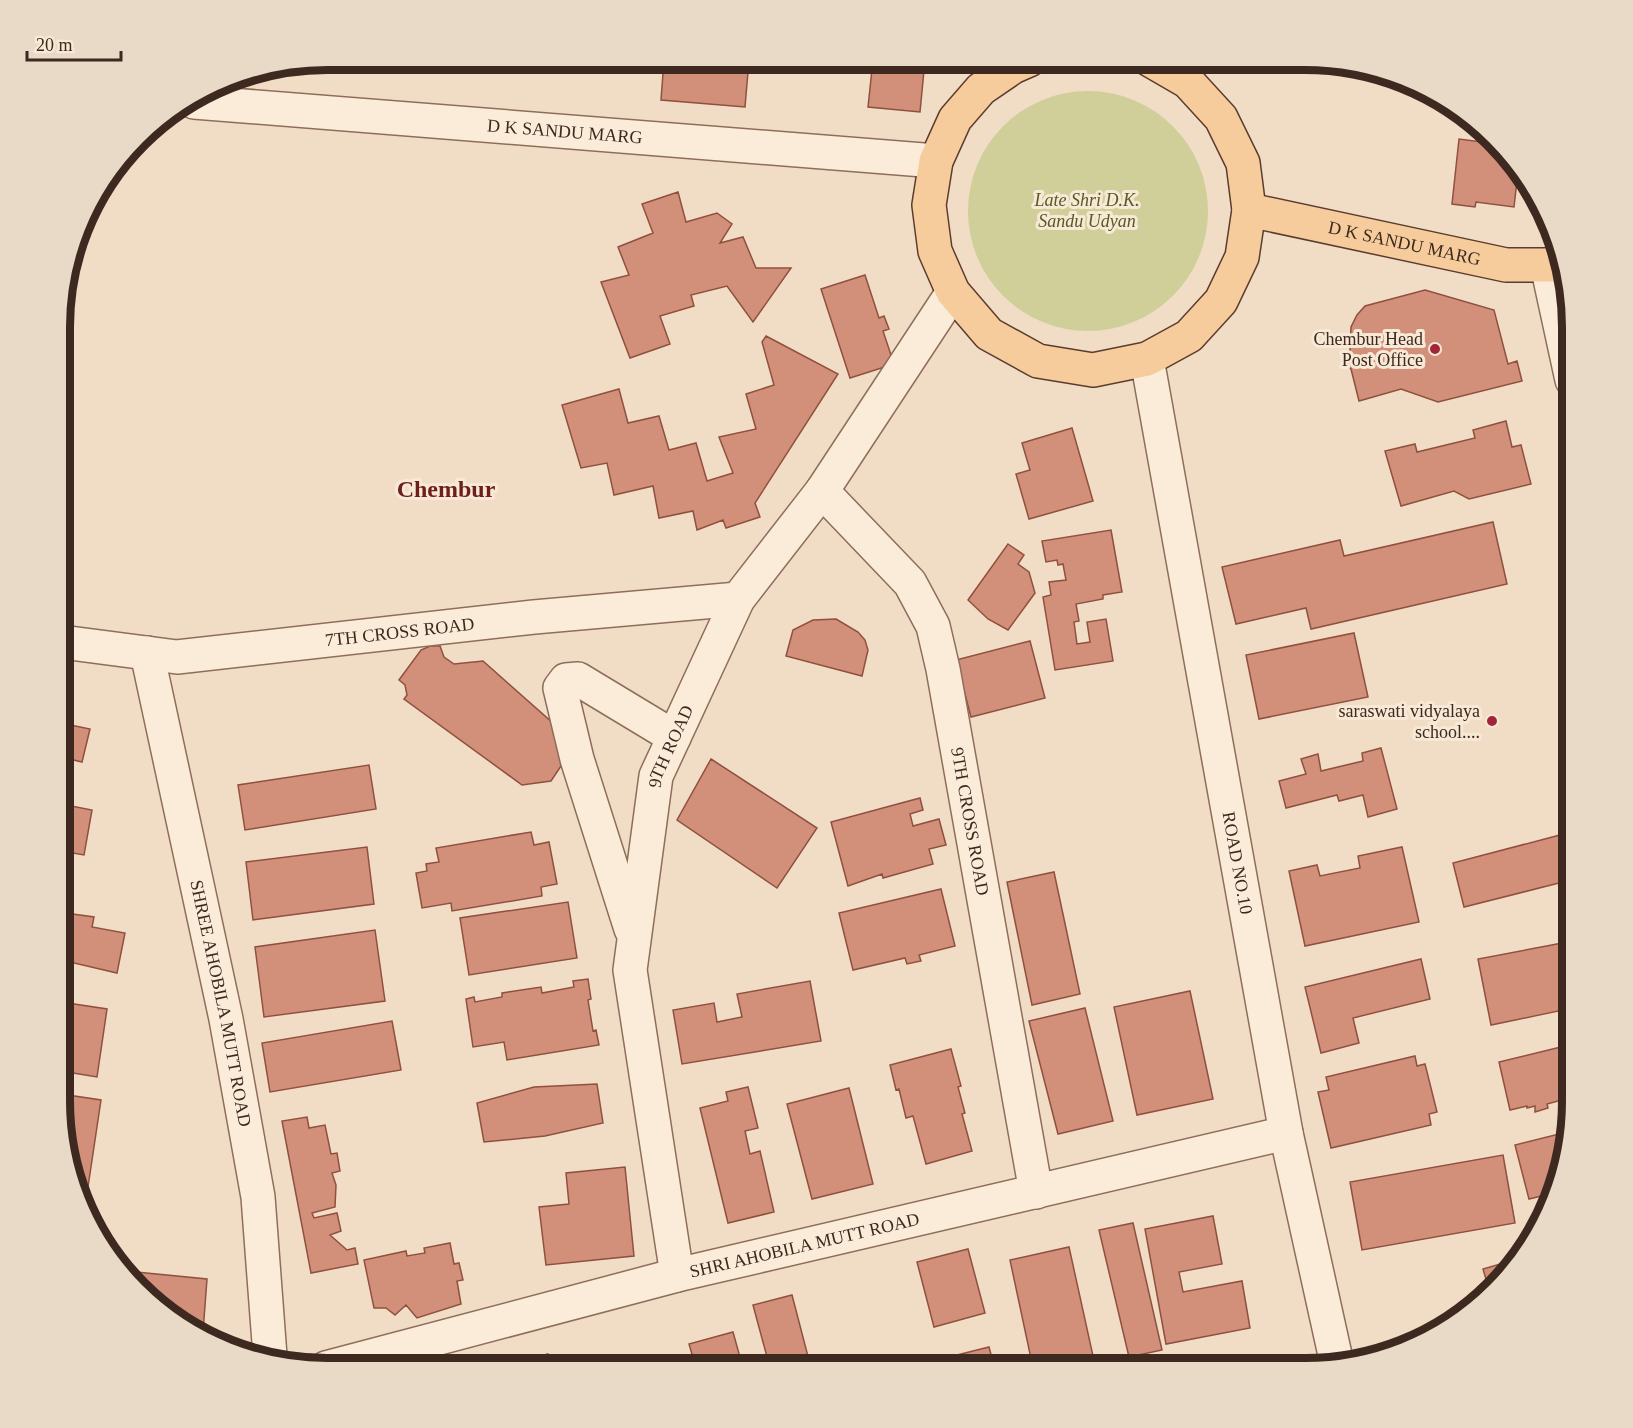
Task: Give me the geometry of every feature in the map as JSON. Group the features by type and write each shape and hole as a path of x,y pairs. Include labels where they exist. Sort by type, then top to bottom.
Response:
{"main road":[{"path":"1009,70 981,89 955,119 936,161 929,206 935,251 953,292 990,334 1038,361 1093,369 1147,359 1188,336 1221,301 1242,257 1249,210 1243,163 1221,118 1188,82 1167,70"},
{"name":"D K SANDU MARG","path":"1249,210 1506,265 1554,265"}],"street":[{"name":"D K SANDU MARG","path":"203,103 936,161"},
{"path":"1554,265 1562,316"},
{"name":"9TH ROAD","path":"677,1275 630,970 656,776 738,599 822,491 953,292"},
{"name":"ROAD NO.10","path":"1147,359 1286,1133 1335,1355"},
{"name":"9TH CROSS ROAD","path":"822,491 910,583 933,626 1036,1191"},
{"name":"7TH CROSS ROAD","path":"70,643 177,657 534,617 738,599"},
{"name":"SHREE AHOBILA MUTT ROAD","path":"147,653 226,1019 258,1197 270,1351"},
{"path":"634,938 577,759 560,688 566,680 578,679 674,736"},
{"name":"SHRI AHOBILA MUTT ROAD","path":"364,1358 677,1275 1286,1133"}],"green space":[{"name":"Late Shri D.K. Sandu Udyan","path":"1076,91 1100,91 1123,96 1145,105 1173,126 1188,144 1199,165 1206,188 1208,211 1206,234 1199,257 1188,278 1173,296 1145,317 1123,326 1100,331 1076,331 1053,326 1031,317 1012,304 995,287 982,268 973,246 968,223 968,199 973,176 982,154 995,135 1012,118 1031,105 1053,96"}],"building":[{"path":"663,70 748,70 745,107 661,100"},
{"path":"872,70 924,70 920,112 868,107"},
{"path":"1459,139 1482,142 1499,158 1517,182 1514,207 1476,202 1475,207 1452,204"},
{"path":"678,192 686,222 717,213 732,224 720,243 743,237 756,268 791,268 753,322 727,286 691,295 694,306 660,316 670,344 630,358 601,282 629,275 618,247 653,233 642,204"},
{"path":"865,275 879,318 884,316 889,329 883,331 894,364 850,378 821,289"},
{"path":"1425,290 1494,310 1508,364 1517,361 1522,381 1438,402 1401,389 1359,401 1351,369 1346,364 1350,350 1351,327 1357,315 1365,306"},
{"path":"766,336 838,374 755,503 760,517 726,528 723,520 697,530 693,511 659,518 653,486 614,495 607,463 581,468 562,405 619,389 628,423 659,416 669,450 696,443 707,481 733,473 719,437 756,429 746,394 774,385 762,342"},
{"path":"1506,421 1512,447 1521,445 1531,484 1469,499 1454,491 1401,506 1385,451 1415,444 1417,452 1475,438 1473,430"},
{"path":"1072,428 1093,501 1029,519 1016,474 1030,470 1022,443"},
{"path":"1493,522 1507,584 1311,629 1306,608 1236,624 1222,567 1340,540 1344,556"},
{"path":"1111,530 1122,592 1103,595 1103,599 1076,604 1079,621 1074,622 1077,644 1090,642 1087,622 1106,619 1113,661 1055,670 1043,597 1051,595 1049,582 1066,580 1063,564 1058,565 1057,560 1046,562 1042,541"},
{"path":"1008,544 1024,555 1018,564 1029,572 1035,593 1008,630 988,619 968,600"},
{"path":"836,619 858,632 865,640 868,650 862,676 786,656 793,630 813,620"},
{"path":"1354,633 1368,697 1259,719 1246,655"},
{"path":"1030,641 1045,698 971,717 956,660"},
{"path":"430,646 440,646 444,657 454,664 483,661 554,724 567,757 551,781 522,785 404,699 407,695 405,685 399,680 421,650"},
{"path":"70,725 90,729 82,762 70,759"},
{"path":"1381,748 1397,809 1368,817 1363,795 1339,801 1337,795 1286,808 1279,781 1306,774 1301,759 1318,754 1321,771 1363,761 1362,753"},
{"path":"711,759 817,828 777,888 677,820"},
{"path":"369,765 376,809 245,830 238,785"},
{"path":"920,798 923,810 910,814 913,826 939,819 946,845 929,849 933,864 883,878 882,874 848,886 831,822"},
{"path":"70,806 92,810 84,855 73,853 70,868"},
{"path":"531,832 534,845 549,842 557,884 541,887 542,896 452,911 451,903 422,908 416,873 427,871 426,864 439,862 436,848"},
{"path":"1560,835 1562,843 1562,882 1464,907 1453,863"},
{"path":"367,847 374,904 253,920 246,862"},
{"path":"1402,847 1419,922 1305,946 1289,871 1317,865 1320,876 1360,868 1358,856"},
{"path":"1054,872 1080,994 1032,1005 1007,882"},
{"path":"941,889 955,946 919,955 921,961 907,964 905,958 853,970 839,913"},
{"path":"568,902 577,958 469,975 460,918"},
{"path":"70,914 94,917 92,927 125,933 117,973 70,962"},
{"path":"375,930 385,1001 264,1017 255,947"},
{"path":"1562,943 1562,1010 1491,1025 1478,959"},
{"path":"1421,959 1430,999 1353,1018 1359,1043 1321,1053 1305,987"},
{"path":"588,979 591,999 588,1000 593,1031 596,1030 599,1045 507,1060 504,1042 473,1047 466,999 474,997 475,1002 502,997 502,993 541,987 542,993 574,987 573,981"},
{"path":"810,981 821,1041 682,1064 673,1010 714,1003 717,1022 742,1017 737,994"},
{"path":"1190,991 1213,1099 1137,1115 1114,1007"},
{"path":"70,1003 107,1009 97,1077 70,1072"},
{"path":"1085,1008 1113,1121 1058,1134 1029,1021"},
{"path":"392,1021 401,1070 270,1092 262,1043"},
{"path":"1562,1047 1562,1100 1547,1104 1548,1108 1535,1112 1535,1106 1510,1110 1499,1062"},
{"path":"951,1049 961,1086 958,1087 965,1113 962,1114 972,1151 926,1164 913,1116 906,1118 890,1065"},
{"path":"1415,1056 1417,1066 1425,1064 1437,1112 1429,1114 1431,1125 1331,1148 1318,1092 1329,1090 1326,1077"},
{"path":"597,1084 603,1123 545,1136 484,1142 477,1103 534,1087"},
{"path":"748,1087 758,1128 745,1131 750,1154 760,1151 774,1212 728,1223 700,1108 728,1101 726,1092"},
{"path":"849,1088 873,1184 812,1199 787,1104"},
{"path":"70,1095 101,1100 88,1187 84,1183 75,1150"},
{"path":"307,1117 309,1128 325,1125 331,1154 337,1153 340,1171 332,1173 336,1185 335,1207 312,1213 314,1218 337,1213 341,1231 330,1235 347,1250 355,1248 358,1264 311,1273 282,1121"},
{"path":"1560,1134 1554,1167 1544,1195 1529,1199 1515,1145"},
{"path":"1503,1155 1515,1223 1362,1250 1350,1182"},
{"path":"625,1167 634,1256 546,1265 539,1207 569,1204 566,1173"},
{"path":"1213,1216 1222,1264 1179,1272 1183,1292 1242,1281 1250,1328 1166,1344 1145,1229"},
{"path":"1133,1223 1162,1350 1129,1357 1099,1230"},
{"path":"450,1243 454,1264 459,1263 463,1280 457,1281 461,1304 417,1318 406,1305 395,1315 386,1308 374,1308 364,1260 406,1251 407,1256 425,1253 424,1248"},
{"path":"1069,1247 1093,1358 1031,1358 1010,1260"},
{"path":"968,1249 985,1313 934,1327 917,1262"},
{"path":"1505,1263 1487,1282 1483,1269"},
{"path":"136,1272 207,1279 203,1325 158,1294"},
{"path":"792,1295 808,1358 767,1358 753,1305"},
{"path":"733,1332 740,1358 693,1358 689,1344"},
{"path":"989,1347 992,1358 945,1358"},
{"path":"548,1354 549,1358 532,1358"}],"place":[{"name":"Chembur Head Post Office","path":"1435,349"},
{"name":"saraswati vidyalaya school....","path":"1492,721"}],"district":[{"name":"Chembur","path":"446,489"}]}
